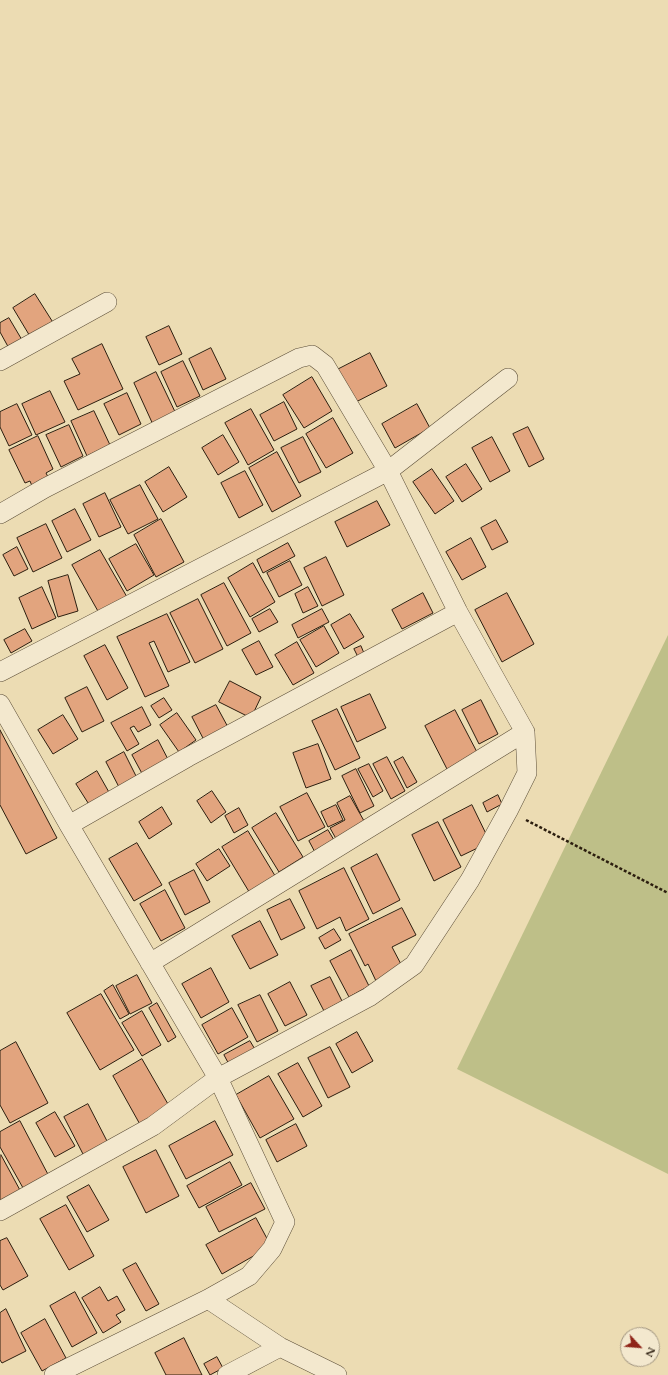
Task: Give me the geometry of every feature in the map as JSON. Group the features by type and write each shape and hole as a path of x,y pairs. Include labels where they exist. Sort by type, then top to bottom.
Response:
{"street":[{"path":"0,362 107,302"},
{"path":"0,514 52,484 299,358 312,355 325,365 388,471 458,612 525,732 527,773 470,880 414,965 369,997 218,1078 153,1126 0,1211"},
{"path":"0,672 388,471 508,378"},
{"path":"69,825 188,757 458,612"},
{"path":"0,704 69,825 218,1078 285,1222 272,1249 249,1276 208,1299 54,1375"},
{"path":"150,963 525,732"},
{"path":"208,1299 280,1347 337,1375"},
{"path":"227,1375 280,1347"}],"path":[{"path":"508,811 668,893"}],"green space":[{"path":"668,635 668,1174 457,1069"}],"building":[{"path":"35,294 54,324 31,338 13,308"},
{"path":"9,318 25,345 11,352 0,332 0,323"},
{"path":"169,326 182,354 159,365 146,337"},
{"path":"102,344 123,389 78,410 64,381 80,374 72,359"},
{"path":"211,348 226,379 203,390 189,359"},
{"path":"370,353 387,386 352,404 335,371"},
{"path":"183,361 200,396 177,407 161,372"},
{"path":"156,372 178,418 155,429 134,383"},
{"path":"312,377 332,411 304,428 283,395"},
{"path":"50,391 65,422 36,435 22,404"},
{"path":"127,393 141,424 119,435 104,404"},
{"path":"284,402 297,429 274,441 260,415"},
{"path":"17,404 32,435 9,446 0,427 0,412"},
{"path":"417,404 430,428 395,448 382,424"},
{"path":"251,409 274,450 248,465 225,423"},
{"path":"94,411 110,445 87,456 71,421"},
{"path":"333,418 353,453 326,468 306,434"},
{"path":"69,425 83,456 61,467 46,435"},
{"path":"528,427 544,459 529,467 513,434"},
{"path":"223,435 239,462 218,475 202,448"},
{"path":"38,436 53,469 46,473 51,483 34,491 30,481 25,483 9,450"},
{"path":"303,437 321,472 299,483 281,448"},
{"path":"492,437 510,471 490,482 472,448"},
{"path":"277,452 301,496 272,512 249,468"},
{"path":"466,464 482,489 462,502 446,477"},
{"path":"169,467 187,497 163,512 145,482"},
{"path":"432,469 454,501 435,514 413,482"},
{"path":"245,471 263,505 239,518 221,483"},
{"path":"140,485 158,519 128,534 110,500"},
{"path":"105,493 121,527 99,537 83,504"},
{"path":"377,501 390,525 347,547 335,522"},
{"path":"75,509 91,540 67,552 52,521"},
{"path":"161,519 184,562 156,577 134,535"},
{"path":"496,520 508,542 492,550 481,528"},
{"path":"46,524 62,558 33,572 17,538"},
{"path":"471,538 486,567 462,580 446,552"},
{"path":"288,543 295,556 263,573 257,560"},
{"path":"136,544 154,575 127,591 109,559"},
{"path":"17,547 28,569 14,576 3,555"},
{"path":"100,550 127,597 99,613 72,565"},
{"path":"326,557 344,595 322,606 304,568"},
{"path":"290,561 302,585 279,597 267,573"},
{"path":"253,563 275,602 250,617 228,578"},
{"path":"68,575 78,611 58,617 48,581"},
{"path":"224,583 251,633 227,646 201,595"},
{"path":"42,587 56,618 32,629 19,598"},
{"path":"308,587 318,606 303,613 295,594"},
{"path":"423,593 433,613 402,629 392,610"},
{"path":"507,593 534,644 502,662 475,610"},
{"path":"198,599 223,649 195,663 170,613"},
{"path":"270,609 278,622 259,632 252,619"},
{"path":"322,609 329,622 298,638 292,625"},
{"path":"167,614 190,662 168,672 154,641 149,643 169,686 145,697 117,637"},
{"path":"350,614 364,637 344,649 331,625"},
{"path":"324,626 339,653 316,667 300,640"},
{"path":"25,629 32,641 11,653 4,640"},
{"path":"259,641 273,667 256,675 242,650"},
{"path":"297,642 314,673 293,685 275,655"},
{"path":"105,645 128,688 107,700 84,656"},
{"path":"361,646 366,658 360,661 354,649"},
{"path":"230,681 261,697 251,718 219,702"},
{"path":"87,687 104,721 82,732 65,698"},
{"path":"370,694 386,728 357,742 341,707"},
{"path":"164,698 172,710 159,718 151,706"},
{"path":"481,700 498,734 479,744 462,710"},
{"path":"216,705 229,729 205,742 192,717"},
{"path":"142,707 151,725 138,732 134,726 130,728 139,744 127,751 111,723"},
{"path":"337,709 360,758 335,770 312,721"},
{"path":"455,710 478,754 448,771 425,726"},
{"path":"177,713 196,740 179,752 160,725"},
{"path":"63,715 78,739 53,754 38,730"},
{"path":"0,730 57,838 26,854 0,805"},
{"path":"158,740 171,765 145,779 132,755"},
{"path":"318,744 331,779 306,788 293,753"},
{"path":"124,752 138,780 120,789 106,762"},
{"path":"387,757 405,791 391,799 373,764"},
{"path":"403,757 417,782 407,788 394,762"},
{"path":"369,764 383,791 373,797 358,769"},
{"path":"356,769 374,806 360,813 342,776"},
{"path":"97,771 110,794 90,806 76,784"},
{"path":"212,791 226,812 211,823 197,801"},
{"path":"307,793 325,827 298,841 280,807"},
{"path":"498,795 502,804 487,812 483,803"},
{"path":"350,796 368,828 339,844 330,828 345,820 337,803"},
{"path":"336,805 343,820 328,827 321,812"},
{"path":"472,805 490,842 461,856 443,820"},
{"path":"162,807 172,824 149,839 139,822"},
{"path":"239,808 248,825 234,833 225,816"},
{"path":"276,813 303,857 279,872 252,828"},
{"path":"438,822 461,867 434,881 412,835"},
{"path":"328,830 337,845 317,856 309,841"},
{"path":"248,831 277,879 251,895 222,847"},
{"path":"137,843 162,885 134,901 109,859"},
{"path":"219,849 230,866 207,881 196,864"},
{"path":"377,854 400,900 373,914 351,868"},
{"path":"344,868 369,919 346,931 340,917 317,929 299,891"},
{"path":"194,870 210,902 185,915 169,883"},
{"path":"165,890 185,928 161,941 140,904"},
{"path":"290,899 305,928 281,940 267,910"},
{"path":"402,908 416,935 392,947 403,968 376,981 368,964 365,966 349,934"},
{"path":"260,921 278,955 250,969 232,936"},
{"path":"334,929 341,940 325,949 319,938"},
{"path":"351,950 369,986 349,997 330,961"},
{"path":"211,968 229,1002 201,1018 182,984"},
{"path":"137,975 152,1003 130,1014 116,986"},
{"path":"330,977 342,1001 324,1011 311,986"},
{"path":"290,982 307,1015 285,1026 268,994"},
{"path":"113,985 129,1014 120,1019 104,991"},
{"path":"101,994 134,1050 100,1070 67,1013"},
{"path":"260,995 278,1031 257,1042 238,1005"},
{"path":"157,1003 176,1037 168,1042 149,1008"},
{"path":"232,1008 248,1037 218,1054 202,1025"},
{"path":"142,1011 161,1045 142,1056 122,1023"},
{"path":"357,1032 373,1061 352,1073 336,1044"},
{"path":"250,1041 259,1056 232,1070 224,1055"},
{"path":"16,1042 48,1103 10,1123 0,1105 0,1051"},
{"path":"330,1047 350,1087 328,1098 308,1058"},
{"path":"142,1059 172,1111 142,1128 113,1076"},
{"path":"298,1063 322,1106 303,1117 278,1074"},
{"path":"269,1076 294,1119 260,1138 236,1095"},
{"path":"88,1104 108,1143 84,1156 64,1117"},
{"path":"55,1112 75,1146 55,1157 36,1123"},
{"path":"20,1121 52,1182 27,1195 0,1147 0,1132"},
{"path":"215,1121 233,1155 186,1179 169,1146"},
{"path":"296,1124 307,1146 277,1162 266,1140"},
{"path":"156,1150 179,1196 146,1213 123,1167"},
{"path":"1,1155 21,1192 0,1204 0,1156"},
{"path":"230,1162 242,1185 199,1208 187,1186"},
{"path":"251,1183 265,1209 219,1232 206,1207"},
{"path":"89,1185 109,1220 87,1232 67,1197"},
{"path":"66,1205 94,1256 69,1270 40,1219"},
{"path":"256,1218 271,1246 222,1274 206,1245"},
{"path":"7,1238 28,1276 3,1290 0,1285 0,1241"},
{"path":"136,1263 159,1304 146,1311 123,1270"},
{"path":"100,1287 108,1301 117,1296 125,1310 116,1315 121,1322 103,1333 82,1298"},
{"path":"75,1292 97,1333 72,1347 50,1306"},
{"path":"6,1309 26,1351 2,1363 0,1360 0,1313"},
{"path":"45,1319 66,1358 42,1371 21,1333"},
{"path":"184,1338 202,1375 166,1375 155,1353"},
{"path":"217,1357 223,1368 210,1375 204,1364"}]}
